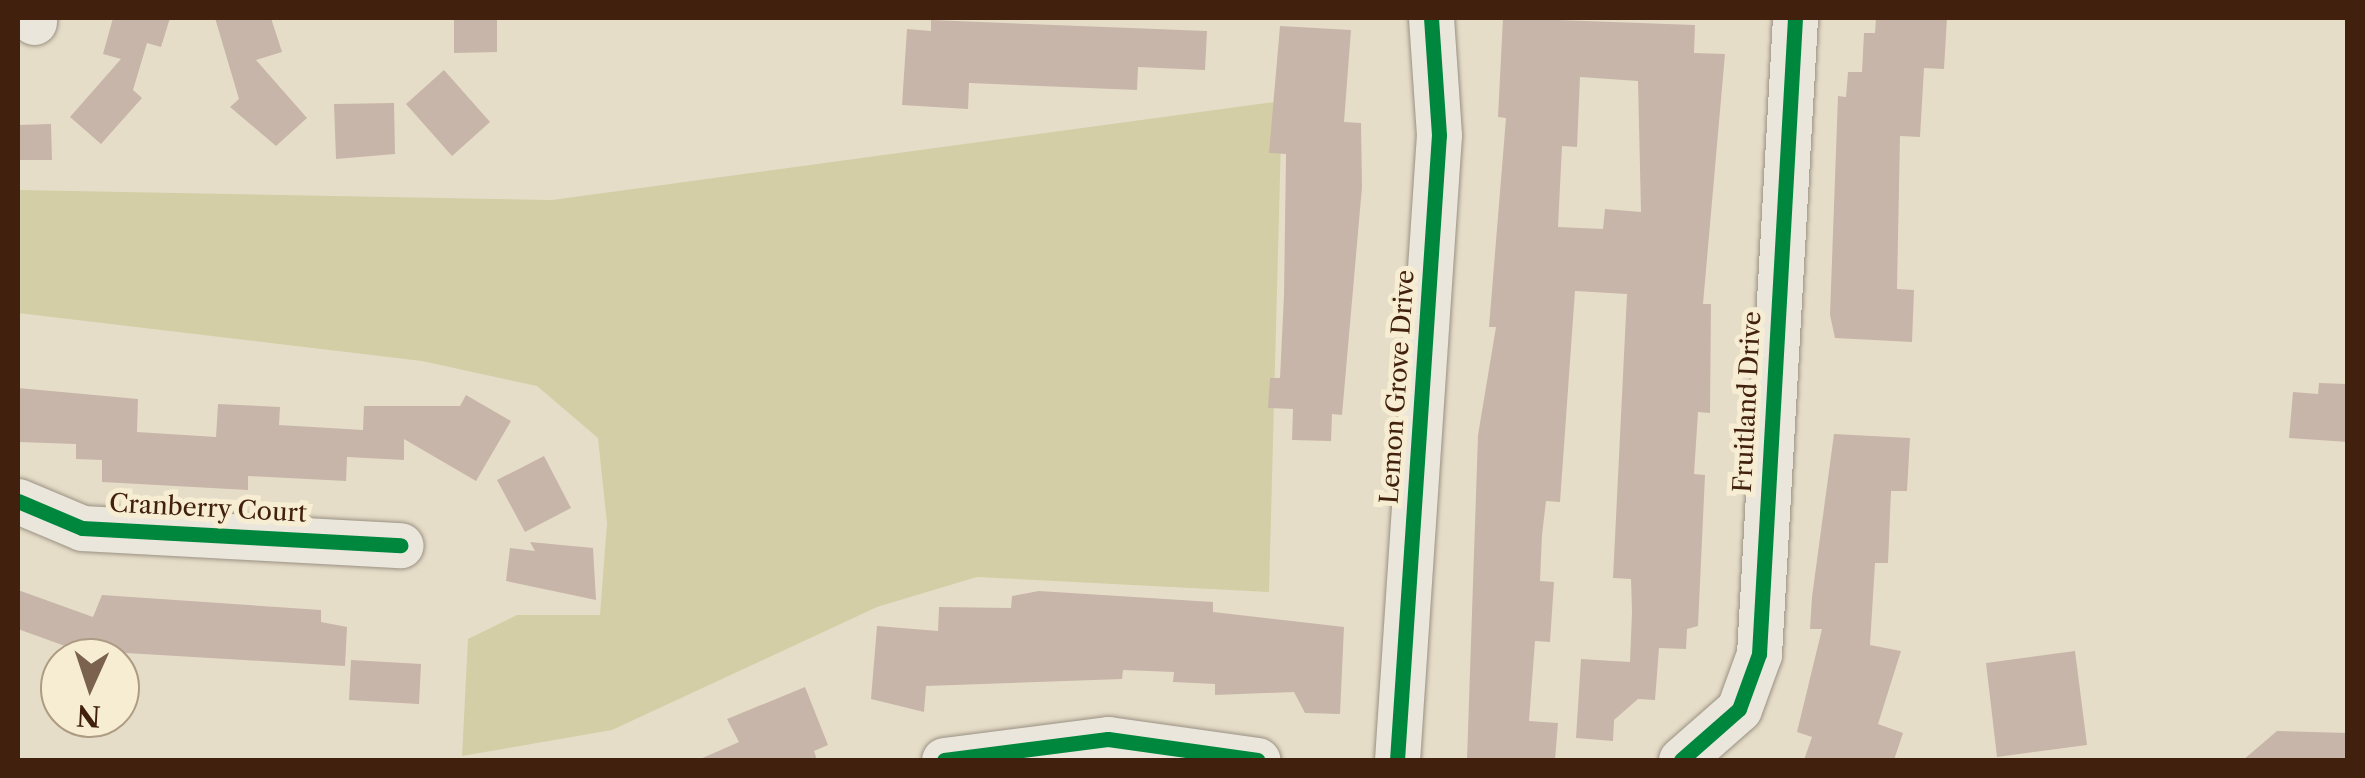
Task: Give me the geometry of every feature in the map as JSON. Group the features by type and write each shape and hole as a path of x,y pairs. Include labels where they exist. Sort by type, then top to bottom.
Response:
{"street":[{"name":"Lemon Grove Drive","path":"1398,760 1439,135 1432,18"},
{"name":"Fruitland Drive","path":"1681,760 1739,709 1759,654 1795,18"},
{"name":"Cranberry Court","path":"18,501 82,528 401,544"},
{"path":"944,760 1108,739 1258,760"}],"shaded area":[{"path":"1282,101 1269,592 977,577 877,607 612,730 462,756 468,639 517,615 600,615 607,523 598,438 537,386 422,361 18,313 18,190 552,200"}],"building":[{"path":"113,18 170,18 161,47 147,43 133,90 142,98 101,144 70,117 121,59 103,54"},
{"path":"215,18 271,18 282,52 256,60 307,118 276,146 230,107 239,99"},
{"path":"454,18 497,18 497,52 454,53"},
{"path":"1503,18 1695,25 1694,53 1725,54 1703,304 1711,304 1710,413 1698,412 1694,474 1705,475 1698,626 1687,629 1686,649 1659,648 1655,700 1638,699 1614,720 1613,741 1576,738 1581,659 1630,662 1632,612 1631,579 1613,578 1627,294 1575,291 1560,502 1546,501 1542,535 1540,581 1554,582 1550,642 1535,641 1529,721 1558,723 1555,760 1467,760 1478,435 1496,327 1489,327 1506,118 1498,117","holes":["1580,77 1638,81 1641,212 1605,209 1603,229 1558,227 1562,146 1577,147"]},
{"path":"1876,18 1947,18 1944,69 1924,68 1920,137 1900,136 1897,289 1914,290 1912,342 1835,338 1830,315 1838,96 1846,97 1848,72 1862,72 1864,33 1875,33"},
{"path":"931,20 1207,31 1205,70 1138,67 1137,90 969,83 968,109 902,105 907,29 931,31"},
{"path":"1280,26 1351,30 1344,122 1361,123 1362,187 1342,415 1332,414 1331,441 1292,440 1293,409 1268,408 1270,378 1280,378 1284,295 1286,154 1269,153"},
{"path":"444,70 490,122 452,156 406,104"},
{"path":"394,103 395,154 336,159 334,104"},
{"path":"51,124 52,160 18,160 18,125"},
{"path":"2319,383 2346,384 2348,442 2289,438 2293,392 2318,394"},
{"path":"18,388 138,399 137,432 216,437 218,404 280,407 279,425 363,430 364,406 460,406 466,395 511,421 476,481 404,439 404,460 347,457 346,481 248,476 248,490 102,482 102,460 76,459 76,444 18,442"},
{"path":"1834,434 1910,438 1907,491 1891,491 1888,563 1875,563 1870,645 1901,651 1878,724 1903,733 1894,760 1804,760 1812,737 1797,732 1822,629 1810,629"},
{"path":"544,456 571,508 525,532 497,480"},
{"path":"530,542 593,548 596,600 506,581 510,548 535,551"},
{"path":"18,590 93,617 102,595 321,610 321,622 347,627 345,666 140,654 140,638 43,638 18,629"},
{"path":"1039,591 1213,602 1213,612 1344,627 1340,714 1305,713 1294,692 1215,695 1215,684 1173,682 1174,672 1123,670 1122,679 926,686 924,712 871,699 877,626 938,631 939,607 1011,608 1012,596"},
{"path":"2075,651 2087,745 1997,757 1986,663"},
{"path":"351,660 421,664 419,704 349,700"},
{"path":"805,687 828,745 814,751 817,760 698,760 739,742 727,719"},
{"path":"2277,731 2348,733 2348,760 2243,760"}],"cycle path":[{"path":"1397,760 1439,135 1431,18"},
{"path":"1681,760 1739,709 1759,654 1795,18"},
{"path":"18,501 82,528 401,545"},
{"path":"944,760 1108,739 1258,760"}]}
